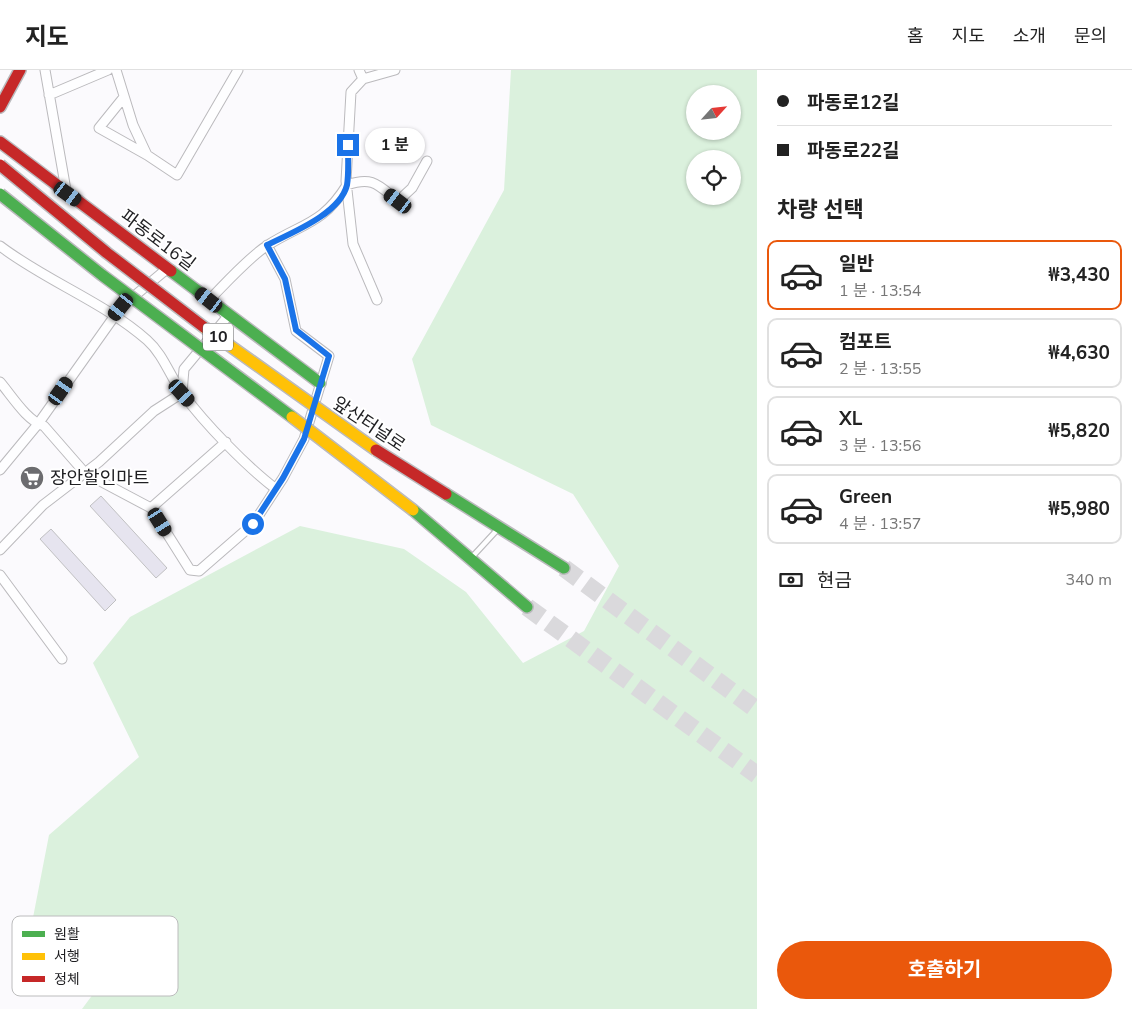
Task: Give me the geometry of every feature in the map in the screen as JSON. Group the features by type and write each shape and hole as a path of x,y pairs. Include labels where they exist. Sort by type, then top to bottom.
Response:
{"main road":[{"path":"0,107 20,70"},
{"name":"파동로16길","path":"0,142 168,268"},
{"name":"앞산터널로","path":"0,165 118,263 366,445 564,568"},
{"name":"10","path":"0,194 67,249 276,404 413,510 527,606"},
{"path":"209,300 320,383"}],"street":[{"path":"45,70 68,194"},
{"path":"49,95 108,70"},
{"path":"116,70 133,125 147,155"},
{"path":"124,97 99,128 147,155 177,175 238,70"},
{"path":"377,300 353,244 347,185 351,92 361,74 396,70"},
{"path":"209,300 267,245 320,218 337,200 347,185 362,180 378,185 398,201 412,188 427,161"},
{"path":"0,382 38,424 44,426 85,473 151,508 190,570 199,571 253,524 276,488 304,439 329,356 296,330 285,279 267,245"},
{"path":"0,246 114,316 148,341 171,371 182,393 226,442 276,488"},
{"path":"0,470 38,424 121,307 168,268 228,316 184,369 182,393"},
{"path":"0,550 43,505 85,473 154,411 182,393"},
{"path":"151,508 226,442"},
{"path":"0,575 62,660"}],"lane":[{"path":"471,559 499,527"}],"green space":[{"path":"511,70 757,70 757,1009 82,1009 92,996 178,996 178,916 33,916 49,835 139,757 93,663 130,617 300,526 404,549 466,592 523,663 584,631 619,566 573,494 431,425 412,359 504,190"}],"building":[{"path":"101,496 167,568 156,578 90,506"},
{"path":"51,529 116,600 105,611 40,539"}],"tunnel":[{"path":"564,568 757,710"},
{"path":"527,607 757,775"}],"traffic: fast":[{"path":"0,194 102,275 292,417"},
{"path":"171,271 320,383"},
{"path":"446,494 564,568"},
{"path":"413,510 527,607"}],"traffic: jam":[{"path":"0,107 20,70"},
{"path":"0,142 171,271"},
{"path":"0,165 107,253 205,328"},
{"path":"376,450 446,494"}],"traffic: slow":[{"path":"205,328 376,450"},
{"path":"292,417 413,510"}],"place":[{"name":"장안할인마트","path":"32,478"}],"route":[{"path":"253,524 283,478 304,439 329,356 296,330 285,279 267,245 320,218 337,200 347,185 348,145"}]}
